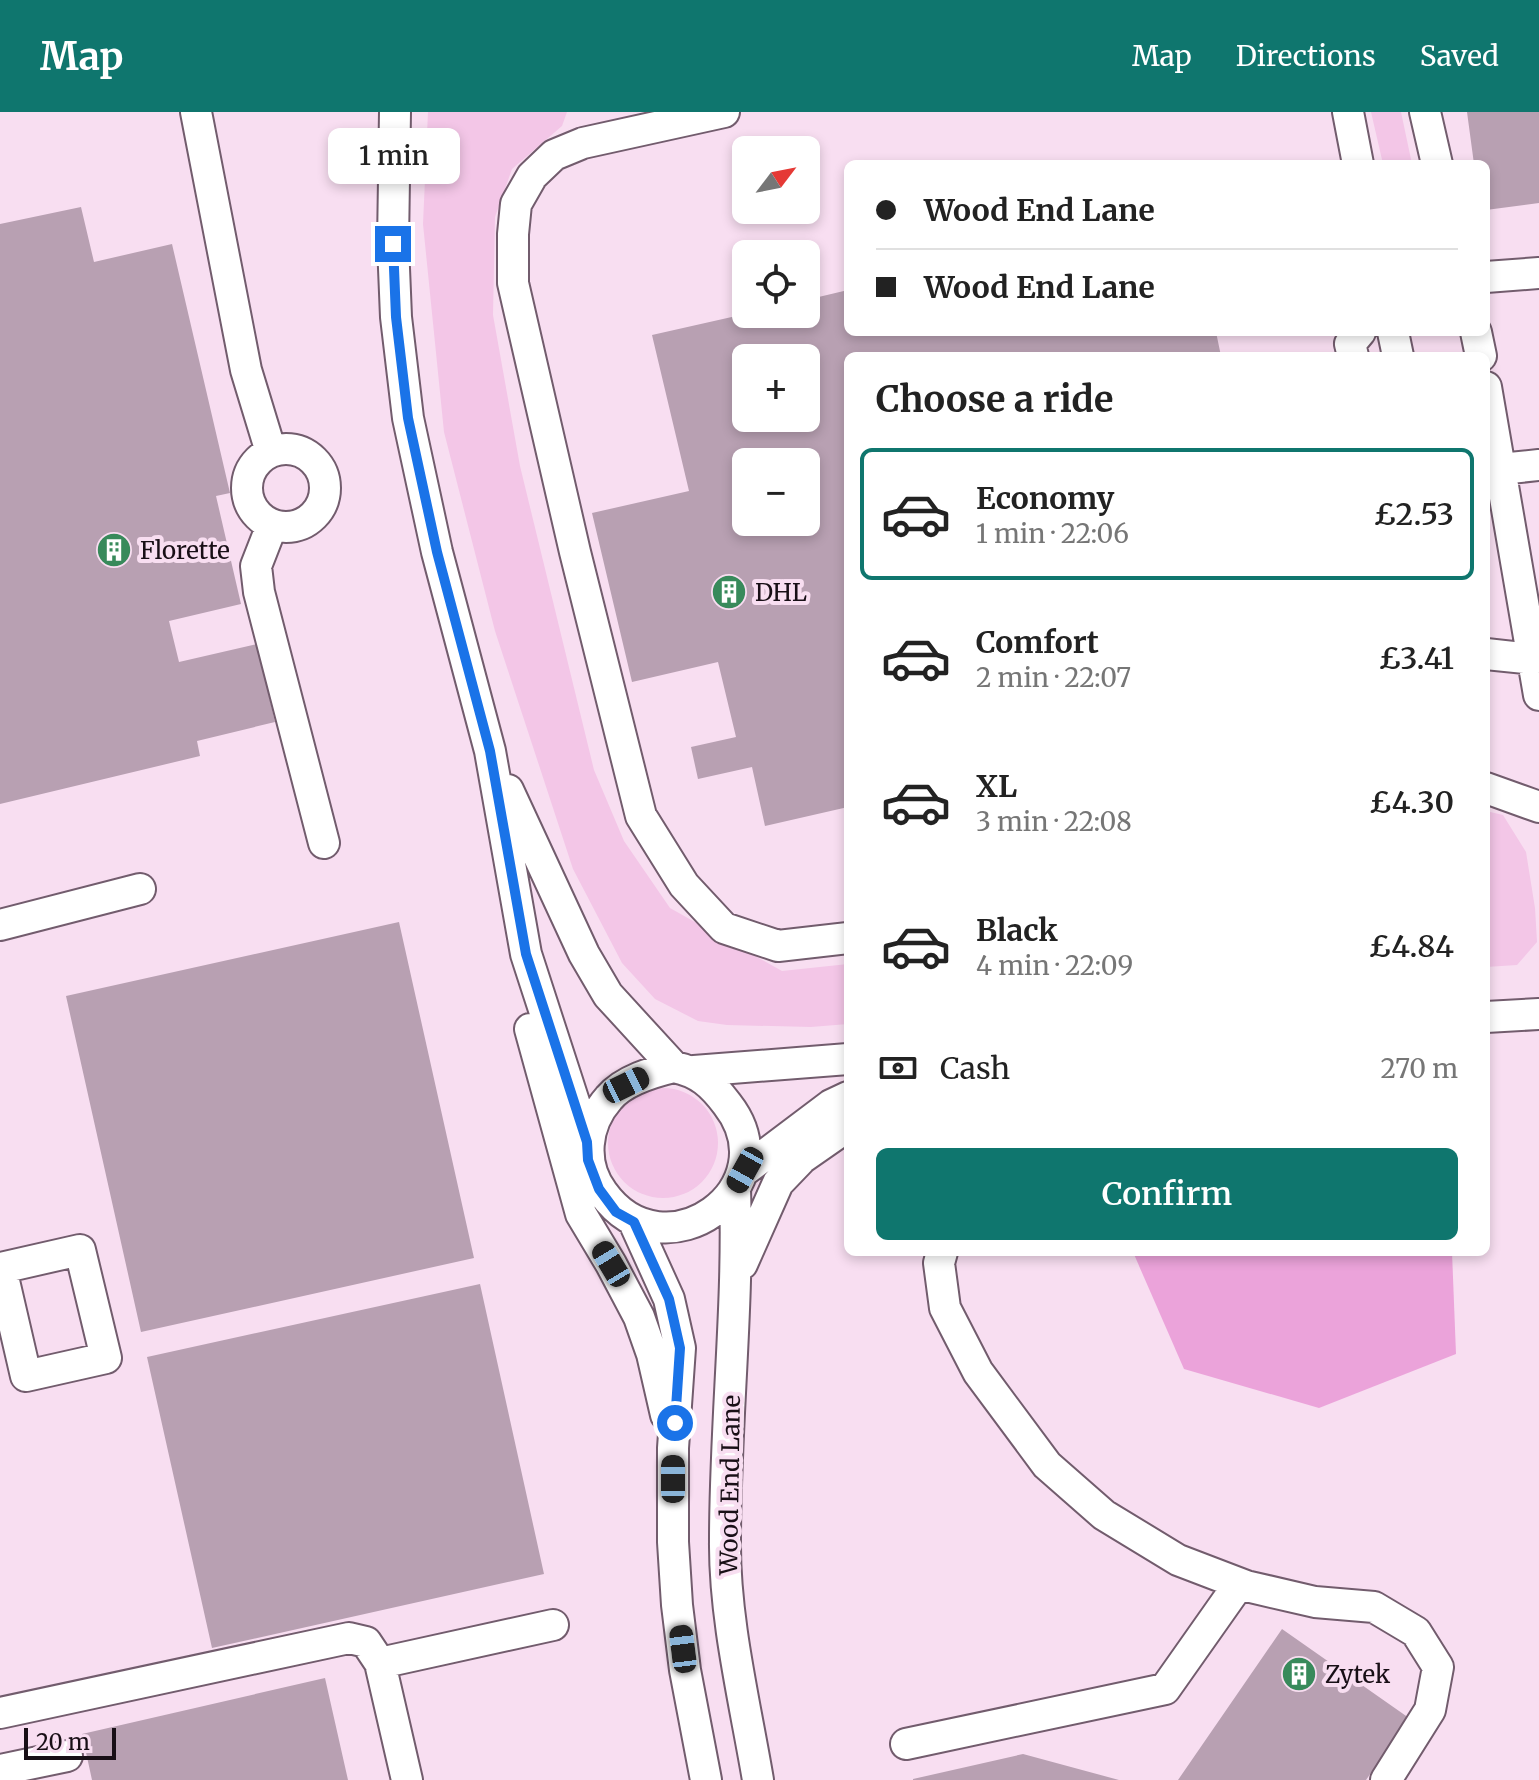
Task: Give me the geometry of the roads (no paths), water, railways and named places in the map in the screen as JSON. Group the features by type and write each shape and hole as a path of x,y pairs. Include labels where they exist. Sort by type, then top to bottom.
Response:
{"street":[{"path":"196,112 246,370 271,452"},
{"path":"395,112 393,244 396,317 408,418 437,552 490,751 526,954 529,1025 581,1214 639,1317 652,1354 673,1448"},
{"path":"724,112 583,143 554,155 532,176 516,204 513,283 641,816 684,885 724,928 778,946 844,938"},
{"path":"1348,112 1357,160"},
{"path":"1425,112 1436,160"},
{"path":"1490,277 1539,273"},
{"path":"1490,410 1539,695"},
{"path":"296,450 317,464 326,488 318,512 309,521 284,528 272,525 253,508 248,495 248,482 252,470 271,452 296,450"},
{"path":"1500,469 1539,465"},
{"path":"272,525 256,566 259,592 324,843"},
{"path":"1490,654 1533,659"},
{"path":"490,751 584,954 608,995 684,1069 714,1086 733,1111 741,1129 740,1179"},
{"path":"1490,789 1539,807"},
{"path":"0,925 140,889"},
{"path":"526,954 587,1142 588,1160 599,1189 616,1212 634,1222 668,1229 689,1226 721,1206 740,1179 831,1105 844,1099"},
{"path":"1490,1017 1539,1014"},
{"path":"587,1142 609,1097 651,1073 844,1059"},
{"path":"736,1277 778,1183 802,1158 844,1129"},
{"name":"Wood End Lane","path":"740,1179 725,1542 733,1639 758,1780"},
{"path":"634,1222 669,1299 680,1348 673,1448 677,1605 685,1670 706,1780"},
{"path":"80,1250 106,1358 26,1376 0,1268 80,1250"},
{"path":"941,1256 939,1263 945,1308 978,1372 1047,1465 1104,1515 1178,1560 1239,1584 1315,1602 1374,1607 1416,1632 1438,1667 1430,1710 1386,1780"},
{"path":"906,1744 1165,1689 1239,1584"},
{"path":"380,1663 553,1625"},
{"path":"0,1713 349,1638 366,1642 380,1663 407,1780"},
{"path":"0,1770 67,1756"}],"place":[{"name":"Florette","path":"114,550"},
{"name":"DHL","path":"729,592"},
{"name":"Zytek","path":"1299,1674"}]}
